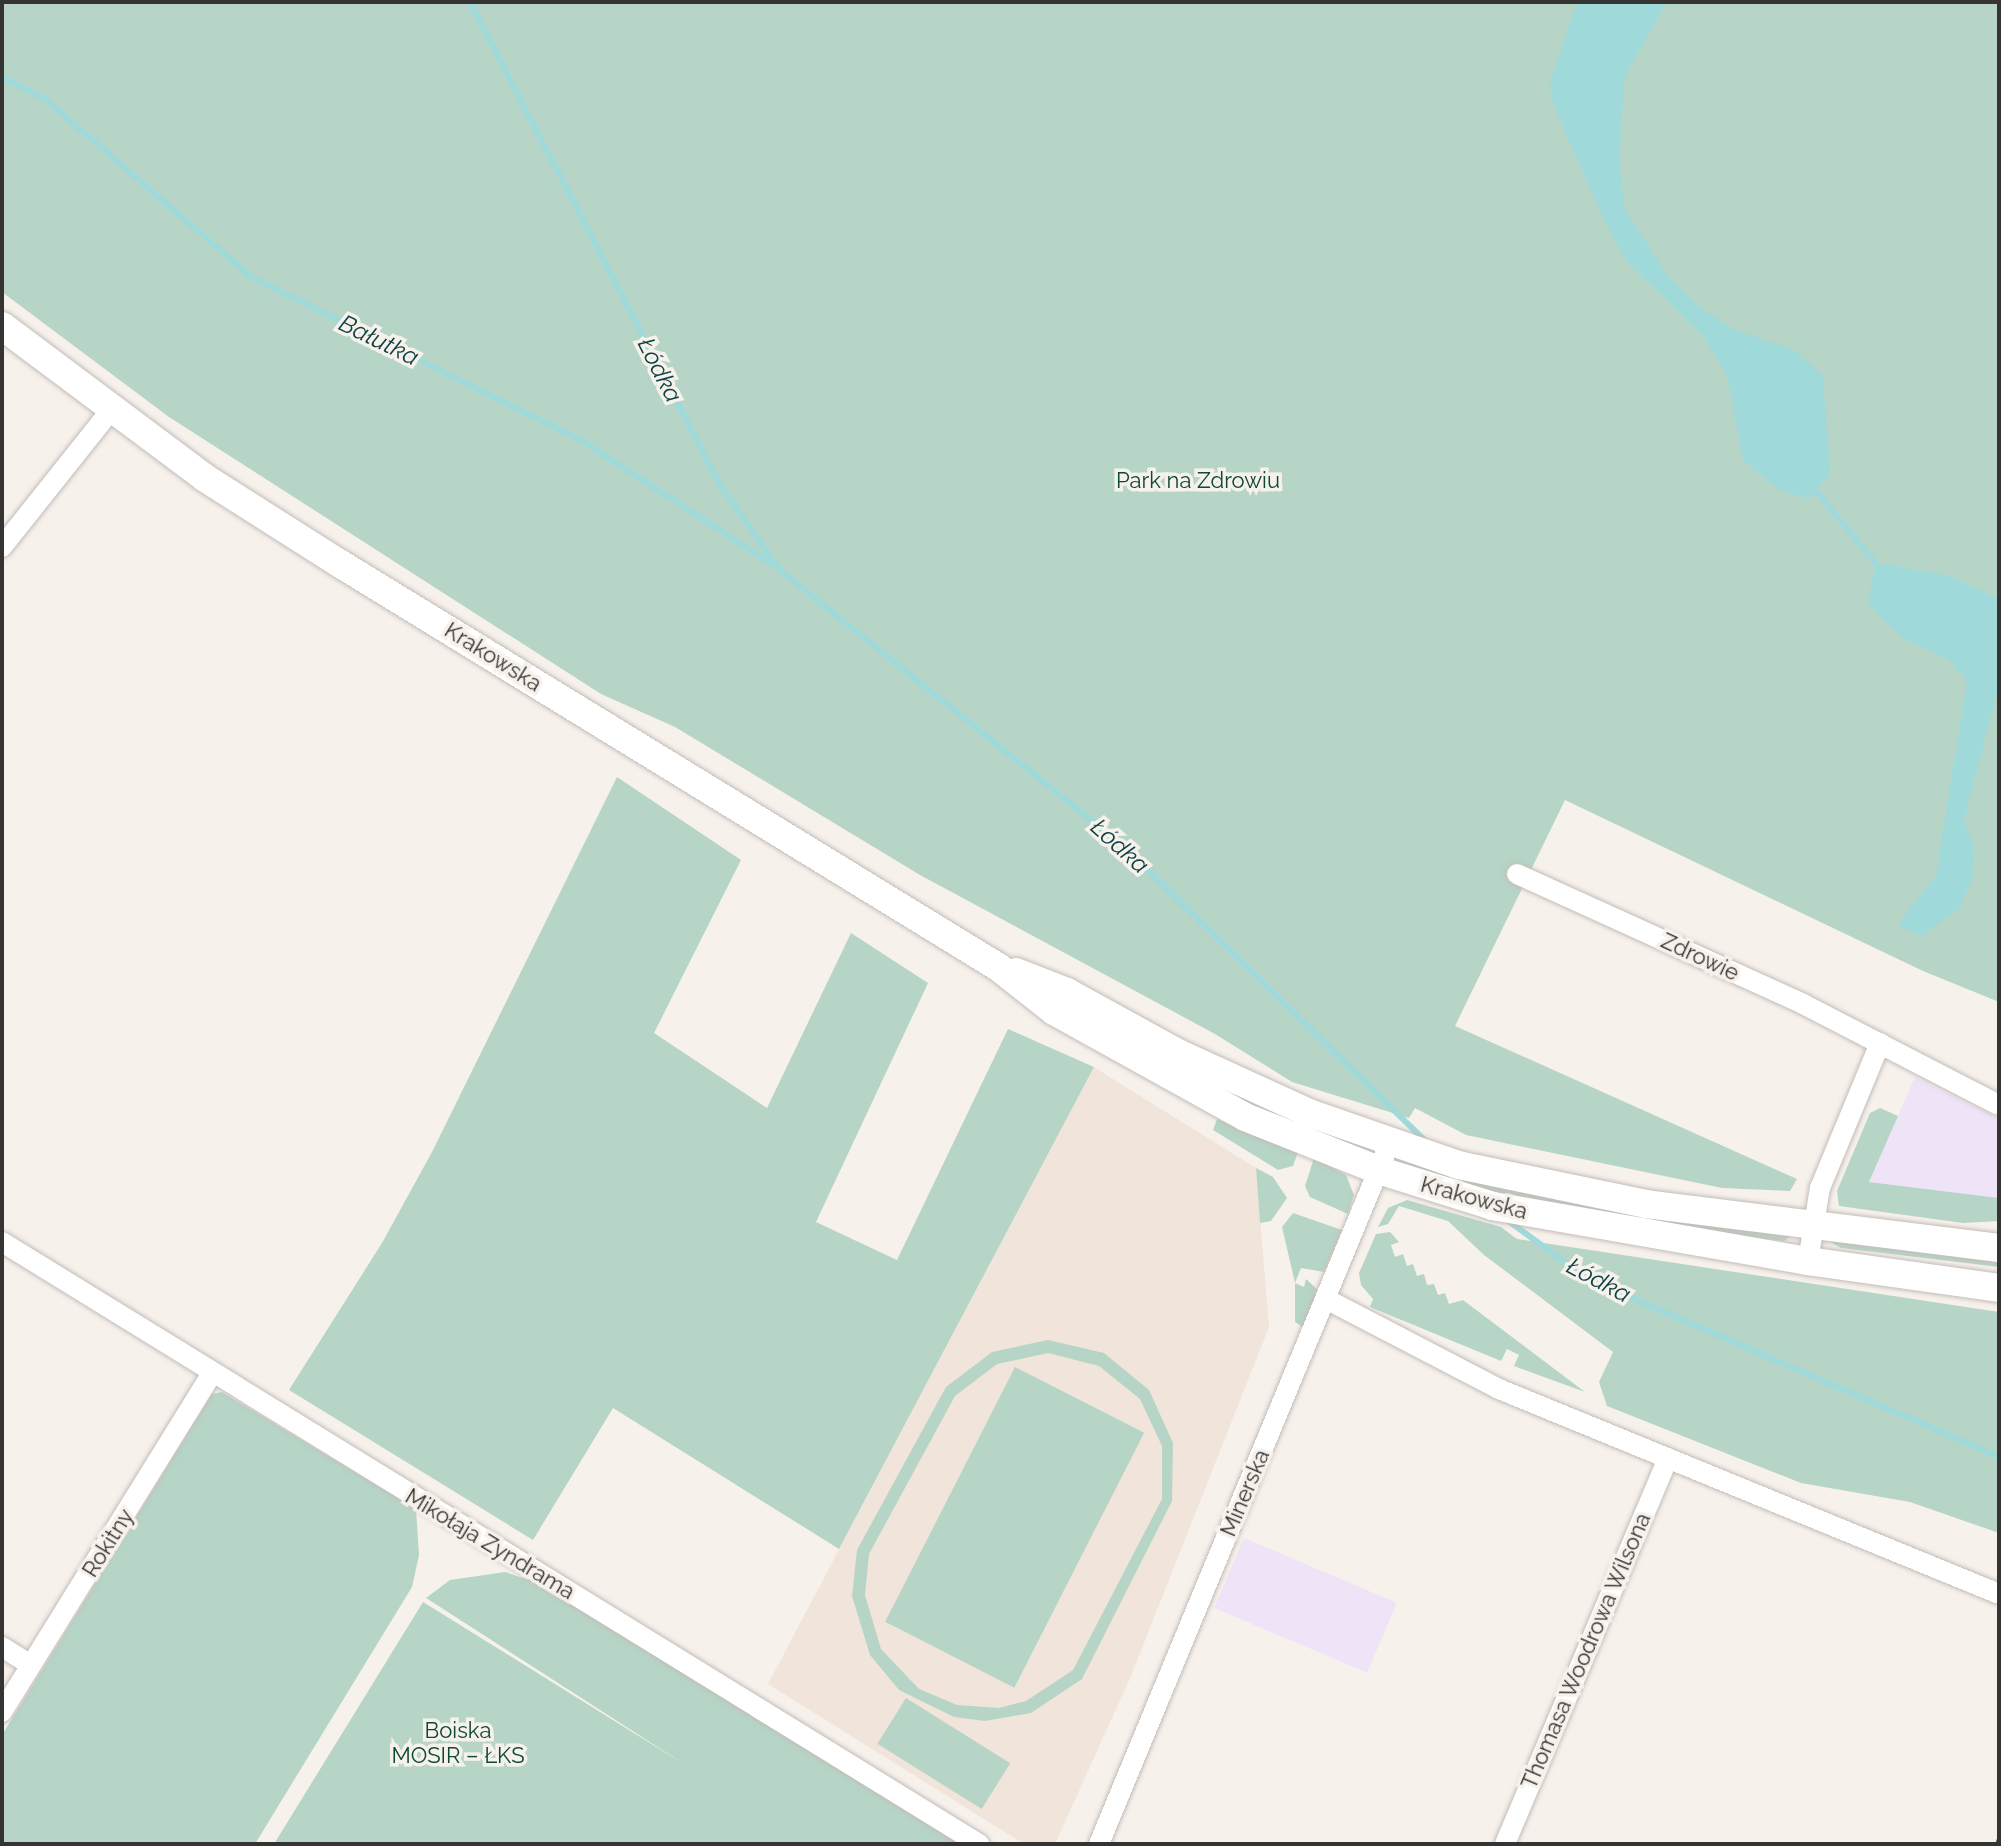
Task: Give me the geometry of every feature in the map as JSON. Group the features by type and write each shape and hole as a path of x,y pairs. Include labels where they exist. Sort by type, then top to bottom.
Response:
{"main road":[{"name":"Krakowska","path":"2,326 111,410 339,563 998,967 1054,1011 1179,1084 1245,1117 1378,1170 1528,1214 1808,1261 1999,1288"},
{"name":"Krakowska","path":"998,967 1067,992 1242,1084 1400,1146 1476,1169 1646,1204 1999,1248"}],"street":[{"path":"2,547 111,410"},
{"name":"Zdrowie","path":"1517,874 1880,1043 1999,1105"},
{"path":"1808,1261 1812,1225 1824,1177 1880,1043"},
{"name":"Minerska","path":"1099,1844 1378,1170 1400,1146"},
{"name":"Mikołaja Zyndrama","path":"2,1242 979,1844"},
{"path":"1326,1299 1499,1389 1999,1594"},
{"name":"Rokitny","path":"2,1712 212,1373"},
{"name":"Thomasa Woodrowa Wilsona","path":"1505,1844 1668,1458"},
{"path":"2,1647 31,1665"}],"shaded area":[{"path":"1094,1067 1256,1168 1269,1327 1131,1676 1055,1844 1024,1844 768,1684"},
{"path":"1915,1077 1999,1119 1999,1198 1869,1182"},
{"path":"1244,1538 1397,1603 1367,1673 1214,1608"}],"green space":[{"name":"Park na Zdrowiu","path":"2,2 1999,2 1999,1002 1923,971 1565,800 1455,1026 1797,1179 1790,1191 1722,1188 1466,1135 1415,1108 1409,1118 1292,1082 1215,1034 920,875 675,727 601,694 169,417 2,292"},
{"path":"617,777 741,860 654,1033 767,1108 851,933 928,983 816,1222 897,1260 1008,1029 1094,1067 839,1549 613,1408 533,1540 289,1390 382,1243 432,1152"},
{"path":"1880,1108 1898,1116 1869,1182 1999,1198 1999,1221 1963,1223 1839,1206 1837,1191 1870,1113"},
{"path":"1217,1119 1298,1152 1293,1166 1278,1170 1213,1130"},
{"path":"1314,1158 1346,1175 1354,1195 1348,1214 1310,1197 1305,1186"},
{"path":"1415,1163 1475,1182 1605,1210 1792,1235 1784,1241 1693,1230 1510,1197 1408,1168"},
{"path":"1256,1168 1273,1177 1287,1198 1271,1221 1260,1223"},
{"path":"1407,1200 1501,1227 1517,1239 1999,1312 1999,1533 1910,1502 1801,1483 1607,1406 1599,1382 1613,1352 1484,1255 1448,1221 1399,1206 1388,1224 1378,1227 1388,1208"},
{"path":"1293,1213 1342,1230 1324,1272 1301,1268 1295,1283 1282,1227"},
{"path":"1390,1232 1399,1242 1391,1245 1395,1257 1403,1254 1407,1266 1413,1264 1417,1276 1424,1274 1427,1285 1434,1284 1438,1295 1445,1293 1449,1304 1463,1300 1585,1392 1514,1366 1519,1355 1507,1349 1501,1361 1370,1307 1373,1299 1361,1285 1359,1273 1376,1234"},
{"path":"1829,1241 1999,1259 1999,1267 1841,1248"},
{"path":"1306,1279 1317,1289 1306,1329 1295,1322 1295,1283 1304,1287"},
{"path":"1048,1340 1104,1353 1149,1390 1173,1443 1172,1501 1082,1679 1031,1713 985,1721 954,1717 899,1690 870,1655 852,1596 857,1550 946,1387 992,1352","holes":["1048,1353 1099,1366 1140,1399 1162,1446 1162,1499 1073,1670 1026,1701 999,1708 957,1705 919,1689 881,1649 865,1595 869,1554 955,1396 997,1364"]},
{"path":"1015,1367 1144,1433 1014,1688 885,1622"},
{"path":"222,1392 416,1509 419,1555 412,1587 255,1844 2,1844 2,1735 212,1394"},
{"name":"Boiska MOSIR – ŁKS","path":"505,1572 538,1583 960,1844 274,1844 423,1602 687,1766 426,1598 450,1580"},
{"path":"906,1698 1010,1763 982,1809 877,1744"}],"water":[{"path":"1577,2 1667,2 1625,76 1619,157 1625,210 1668,276 1697,305 1732,329 1795,350 1823,376 1830,474 1809,499 1778,489 1743,460 1727,376 1702,334 1626,261 1602,216 1553,104 1550,82"},
{"path":"1885,564 1950,576 1999,599 1999,684 1964,821 1975,848 1972,878 1959,909 1921,937 1898,924 1936,875 1967,681 1948,659 1905,640 1868,601 1874,571"}],"waterway":[{"name":"Łódka","path":"470,2 720,485 780,570 1120,843 1426,1142"},
{"name":"Bałutka","path":"2,77 45,99 251,277 579,439 774,565"},
{"path":"1817,492 1879,568"},
{"name":"Łódka","path":"1506,1219 1581,1274 1999,1457"}],"tram line":[{"path":"1996,1844 1999,1836"}]}
